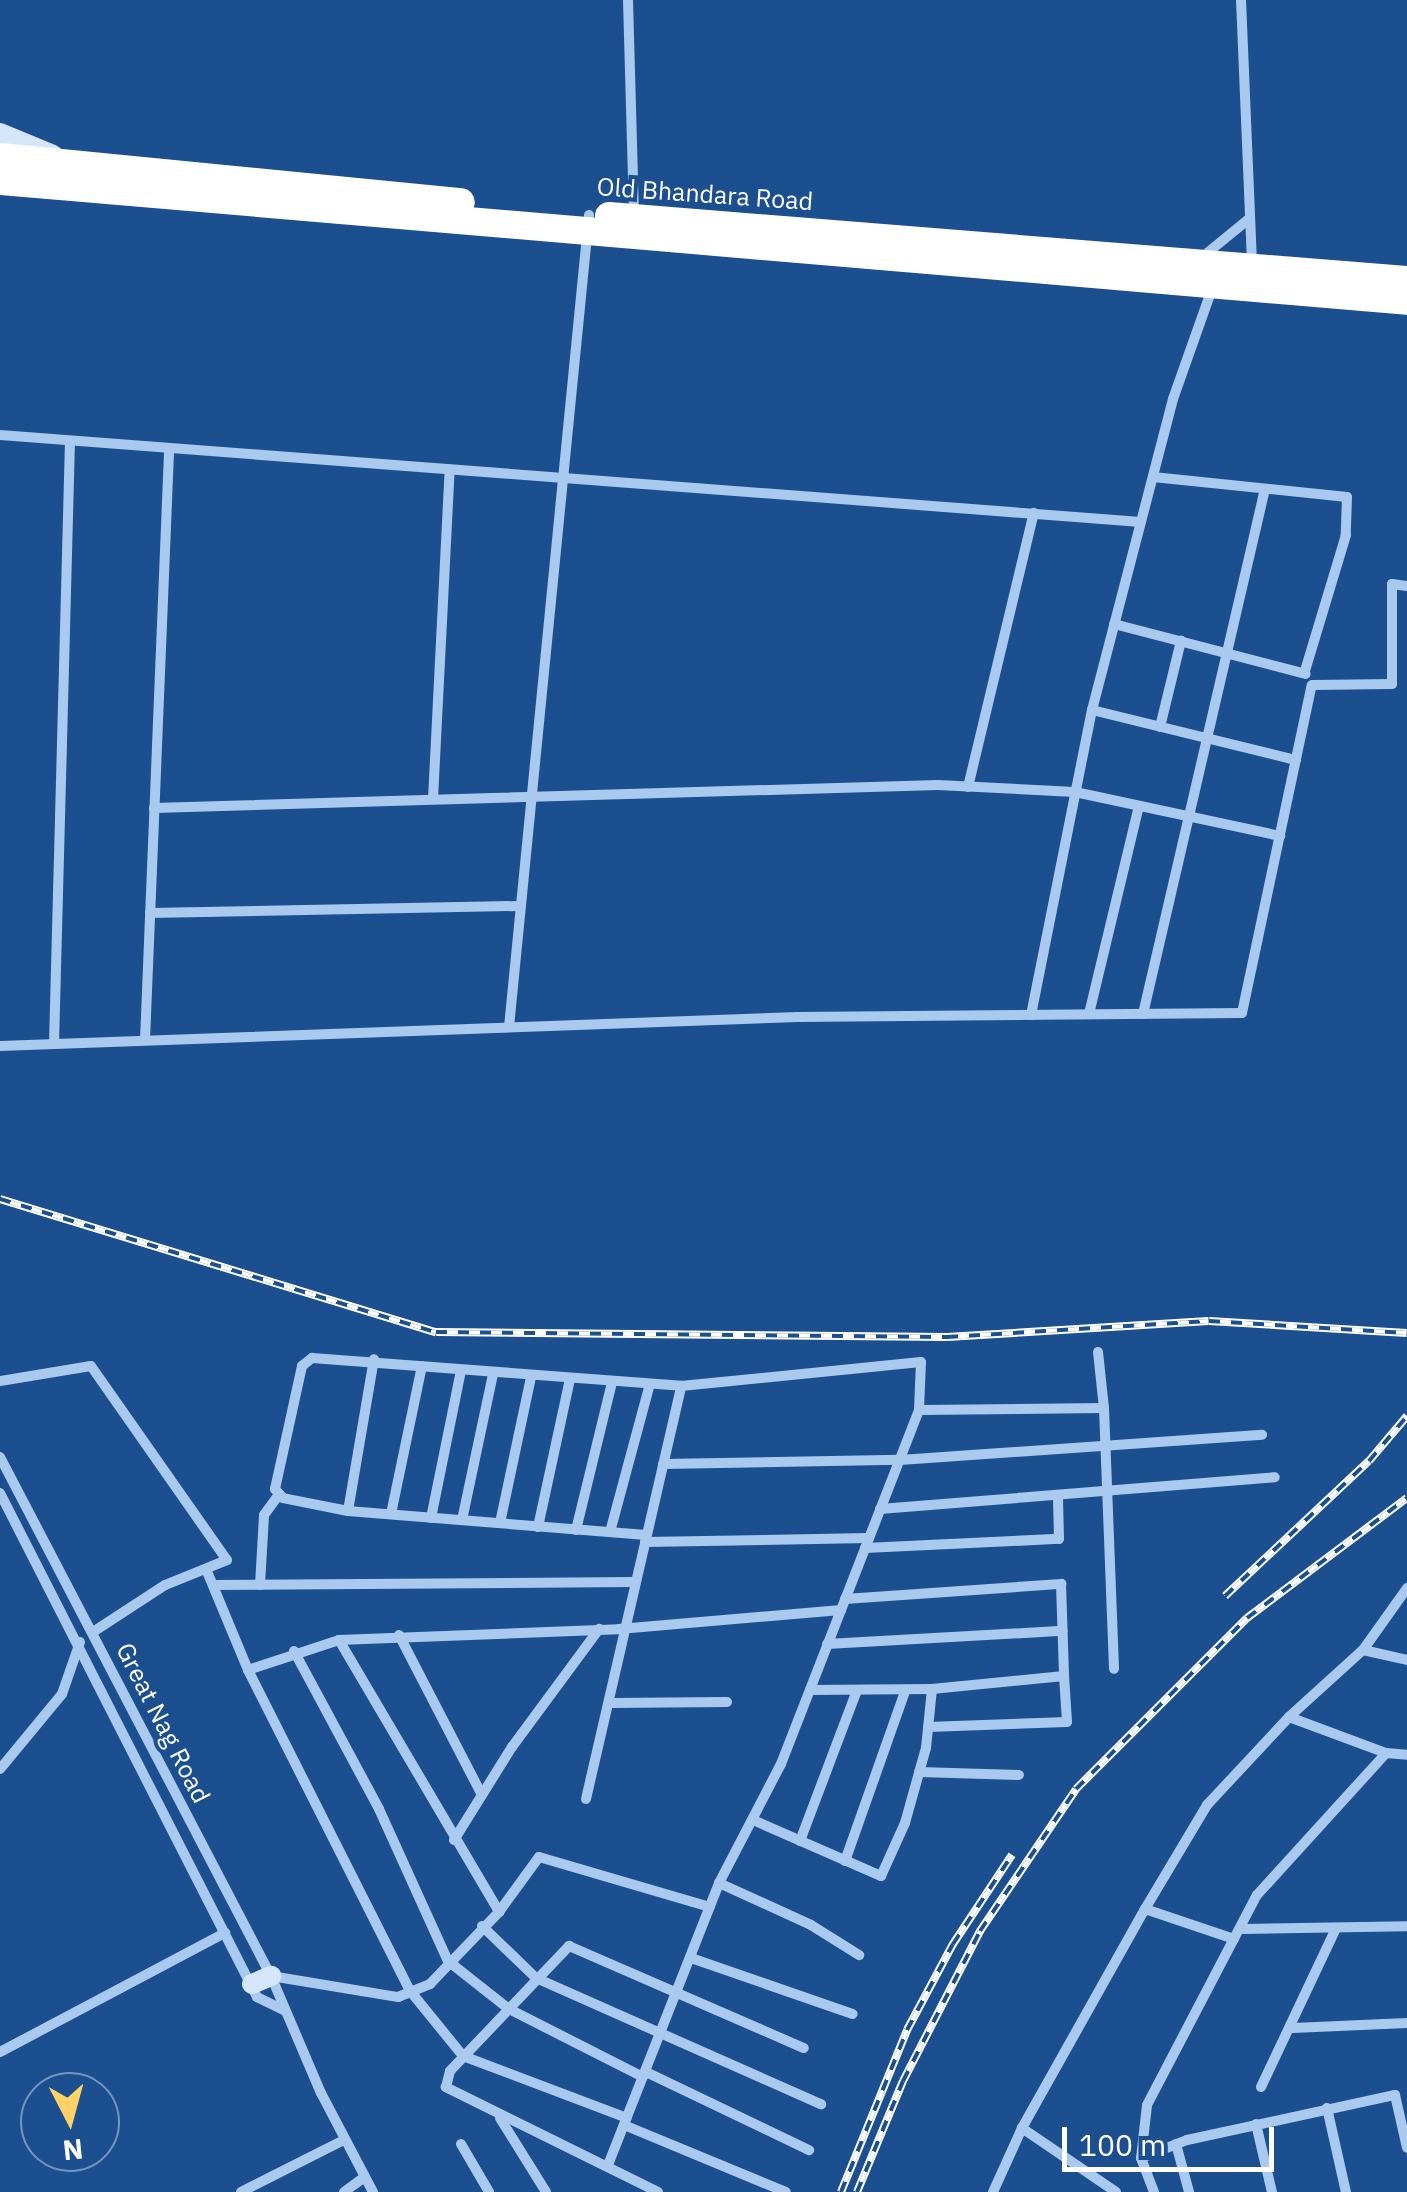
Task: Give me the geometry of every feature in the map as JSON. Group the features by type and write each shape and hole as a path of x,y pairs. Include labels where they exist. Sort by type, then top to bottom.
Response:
{"highway":[{"name":"Old Bhandara Road","path":"0,158 81,165 213,189 634,228 1211,270 1251,278 1407,280"},
{"path":"7,185 213,189"},
{"path":"1251,278 1407,301"}],"main road":[{"path":"0,133 81,165"}],"street":[{"path":"628,0 634,228"},
{"path":"1241,0 1251,278"},
{"path":"1031,1015 1092,710 1153,477 1211,270 1250,218"},
{"path":"510,1027 588,224"},
{"path":"0,435 169,452 562,474 1141,522"},
{"path":"54,1044 70,442"},
{"path":"145,1040 169,452"},
{"path":"433,799 450,470"},
{"path":"0,1046 510,1027 1242,1012 1312,685 1305,671 1346,534 1347,498 1153,477"},
{"path":"1142,1014 1202,738 1228,652 1265,489"},
{"path":"968,787 1034,513"},
{"path":"1312,685 1392,684 1392,584 1407,586"},
{"path":"1114,624 1305,671"},
{"path":"1160,727 1181,641"},
{"path":"1092,710 1296,760"},
{"path":"154,808 968,787 1075,792 1280,836"},
{"path":"1089,1014 1139,806"},
{"path":"150,913 520,906"},
{"path":"1098,1352 1104,1408 1114,1670"},
{"path":"260,1584 264,1515 279,1494 306,1360 374,1360 494,1374 681,1386 921,1362 919,1410 900,1460 810,1690 720,1883 608,2165"},
{"path":"348,1511 374,1360"},
{"path":"0,1381 91,1366 227,1560 165,1585 93,1632"},
{"path":"390,1514 422,1366"},
{"path":"431,1518 461,1371"},
{"path":"462,1520 494,1374"},
{"path":"500,1524 531,1377"},
{"path":"538,1526 570,1379"},
{"path":"576,1530 612,1382"},
{"path":"610,1532 650,1384"},
{"path":"586,1799 681,1386"},
{"path":"919,1410 1104,1408"},
{"path":"663,1464 900,1460 1106,1449 1262,1435"},
{"name":"Great Nag Road","path":"0,1458 93,1632 261,1980 285,2010 344,2140"},
{"path":"880,1509 1058,1498 1275,1477"},
{"path":"0,1493 80,1642 225,1933 261,1980 398,1997 430,1984 499,1912 539,1857 710,1907"},
{"path":"279,1494 348,1511 610,1532 645,1539 867,1543 1059,1540 1058,1498"},
{"path":"206,1568 248,1670 411,1992 463,2056 626,2121 786,2192"},
{"path":"213,1585 635,1582"},
{"path":"248,1670 294,1651 339,1640 624,1628 1061,1584 1067,1722 928,1726"},
{"path":"993,2192 1022,2128 1207,1805 1288,1718 1363,1650 1407,1588"},
{"path":"454,1840 600,1629"},
{"path":"828,1644 1063,1631"},
{"path":"399,1635 482,1795"},
{"path":"339,1640 499,1912"},
{"path":"0,1769 62,1694 80,1642"},
{"path":"1363,1650 1407,1660"},
{"path":"294,1651 379,1809 448,1961 509,2008 809,2150"},
{"path":"810,1690 932,1689 1064,1676"},
{"path":"845,1861 906,1689"},
{"path":"752,1820 881,1876 920,1772 932,1689"},
{"path":"800,1841 857,1690"},
{"path":"611,1703 726,1702"},
{"path":"1288,1718 1386,1753 1407,1756"},
{"path":"1154,2192 1141,2158 1147,2105 1234,1939 1243,1929 1257,1895 1386,1753"},
{"path":"920,1772 1020,1775"},
{"path":"720,1883 811,1924 860,1955"},
{"path":"1145,1909 1234,1939"},
{"path":"482,1926 536,1978 820,2104"},
{"path":"1243,1929 1407,1926"},
{"path":"1261,2087 1293,2028 1336,1928"},
{"path":"0,2052 225,1933"},
{"path":"658,2192 608,2165 499,2117 446,2086 463,2056 536,1978 569,1946 804,2048"},
{"path":"691,1958 853,2014"},
{"path":"261,1980 257,1997 285,2010"},
{"path":"1293,2028 1407,2023"},
{"path":"1141,2158 1176,2144 1256,2124 1401,2094 1407,2148"},
{"path":"1328,2108 1346,2192"},
{"path":"499,2117 546,2192"},
{"path":"1256,2124 1272,2192"},
{"path":"1022,2128 1116,2192"},
{"path":"241,2192 344,2140 373,2192"},
{"path":"461,2144 488,2192"},
{"path":"1176,2144 1189,2192"},
{"path":"344,2192 363,2178"}],"railway":[{"path":"0,1199 436,1332 947,1337 1209,1321 1407,1333"},
{"path":"1225,1596 1369,1461 1407,1416"},
{"path":"857,2192 903,2081 980,1931 1076,1789 1247,1618 1407,1498"},
{"path":"841,2192 907,2030 953,1944 1012,1855"}]}
